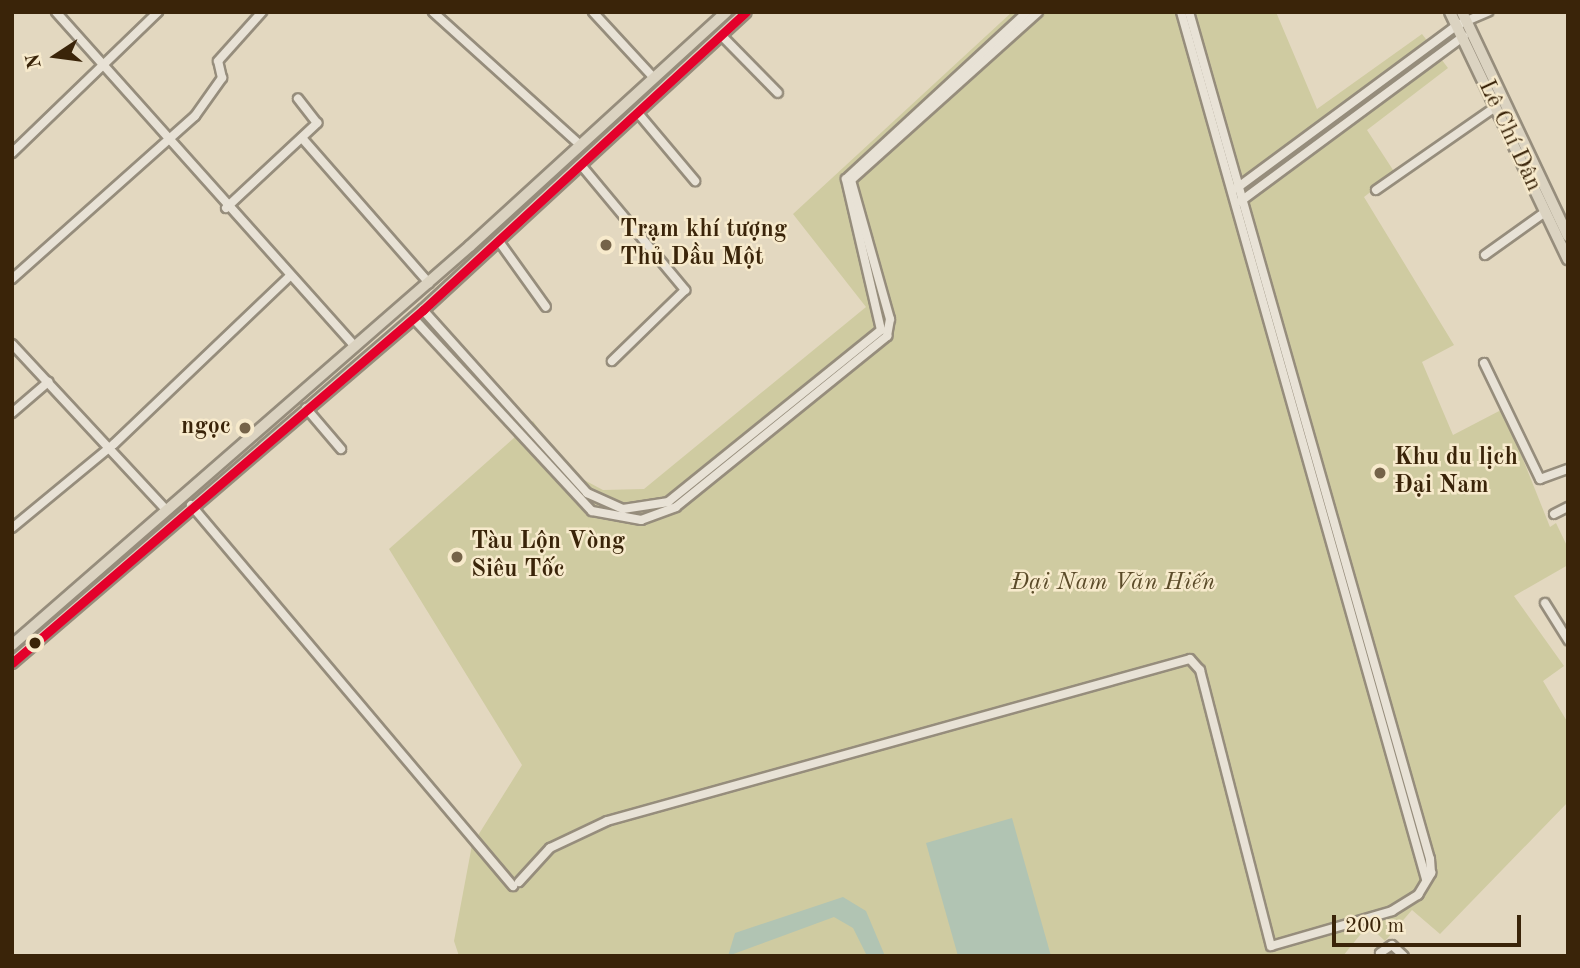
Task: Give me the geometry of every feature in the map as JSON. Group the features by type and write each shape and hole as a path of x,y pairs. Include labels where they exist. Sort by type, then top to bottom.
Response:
{"highway":[{"path":"12,645 354,345 429,283 726,12"},
{"path":"12,663 191,505 423,310 746,12"},
{"path":"412,297 423,310"},
{"path":"402,305 413,318"},
{"path":"183,495 191,505"},
{"path":"166,510 174,520"}],"main road":[{"name":"Lê Chí Dân","path":"1450,12 1568,259"},
{"name":"Lê Chí Dân","path":"1462,12 1563,217 1568,236"}],"street":[{"path":"56,12 226,208 354,345"},
{"path":"12,153 158,12"},
{"path":"12,279 168,142 206,104 222,78 218,61 262,12"},
{"path":"433,12 580,145"},
{"path":"593,12 654,78"},
{"path":"423,310 587,494 623,509 668,502 881,330 846,179 1027,12"},
{"path":"413,318 592,511 641,520 676,507 887,337 890,319 852,180 1038,12"},
{"path":"1181,12 1236,189"},
{"path":"191,505 516,884 550,848 607,821 1190,659 1200,670 1271,946 1400,908 1426,878 1430,859 1239,202 1189,12"},
{"path":"1236,189 1457,25 1468,23 1488,12"},
{"path":"1239,202 1464,38 1468,23"},
{"path":"721,35 778,93"},
{"path":"226,208 317,123 298,99"},
{"path":"1376,190 1494,108"},
{"path":"638,113 695,181"},
{"path":"302,138 429,283"},
{"path":"581,165 685,290 612,361"},
{"path":"1485,255 1545,212"},
{"path":"498,240 546,307"},
{"path":"12,528 108,448 289,277"},
{"path":"421,328 431,319"},
{"path":"12,344 166,510"},
{"path":"1483,363 1540,479 1568,469"},
{"path":"12,414 48,382"},
{"path":"306,408 341,449"},
{"path":"1554,514 1568,507"},
{"path":"1545,603 1568,640"},
{"path":"1380,953 1392,945 1404,956"}],"green space":[{"name":"Đại Nam Văn Hiến","path":"1012,12 1276,12 1317,109 1422,34 1448,68 1367,130 1395,173 1364,197 1454,345 1422,362 1453,435 1503,409 1550,527 1556,523 1568,548 1568,565 1514,596 1564,666 1543,681 1568,723 1568,802 1440,934 1412,910 1385,941 1368,925 1343,956 459,956 454,941 472,845 522,765 389,549 533,421 569,472 603,490 644,489 866,307 793,214"}],"shaded area":[{"path":"1012,818 1051,956 958,956 926,843"},
{"path":"843,897 866,911 885,956 867,956 853,928 834,917 728,956 735,933"}],"transit line":[{"path":"12,663 423,310 746,12"}],"place":[{"name":"Trạm khí tượng Thủ Dầu Một","path":"606,245"},
{"name":"ngọc","path":"245,428"},
{"name":"Khu du lịch Đại Nam","path":"1380,473"},
{"name":"Tàu Lộn Vòng Siêu Tốc","path":"457,557"}]}
